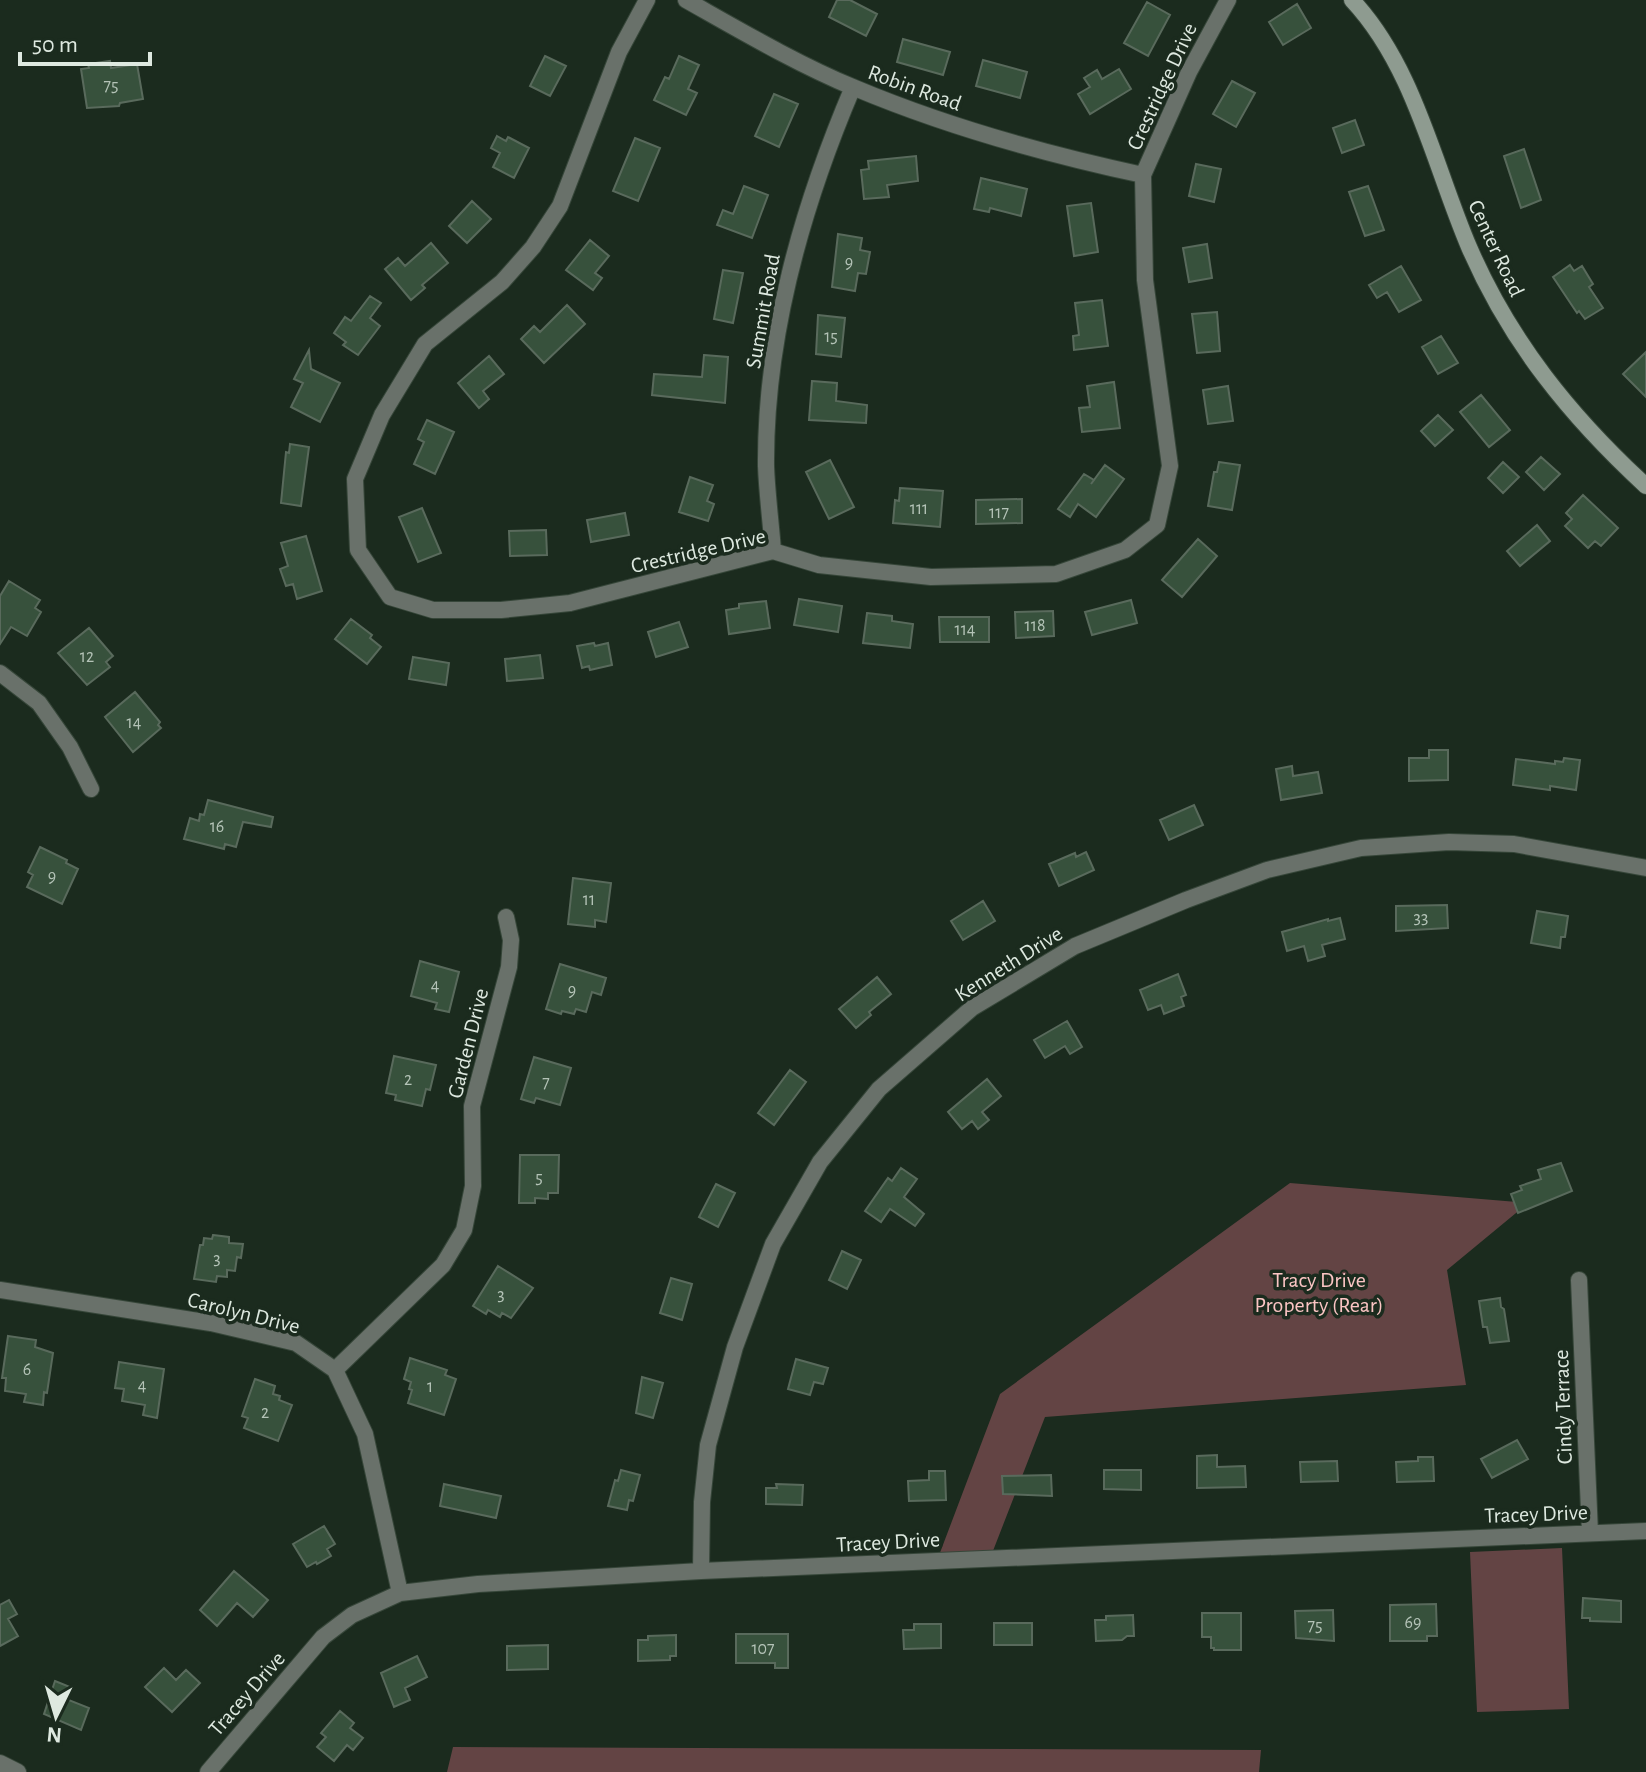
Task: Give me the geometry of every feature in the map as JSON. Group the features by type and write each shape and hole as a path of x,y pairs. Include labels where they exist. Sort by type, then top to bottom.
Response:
{"street":[{"name":"Crestridge Drive","path":"647,0 619,52 560,206 533,247 502,282 425,344 382,415 355,479 358,550 390,597 433,610 501,610 570,603 773,551 819,565 931,577 1056,574 1125,550 1157,525 1170,466 1145,280 1143,175 1189,72 1228,0"},
{"name":"Robin Road","path":"686,0 853,87 949,124 1143,175"},
{"name":"Center Road","path":"1352,0 1368,18 1402,77 1470,249 1510,326 1552,389 1601,444 1646,486"},
{"name":"Summit Road","path":"773,551 766,466 774,345 795,251 826,150 853,87"},
{"path":"0,673 39,703 70,747 91,789"},
{"name":"Kenneth Drive","path":"701,1571 702,1502 708,1445 735,1347 773,1244 820,1162 879,1089 972,1008 1075,946 1186,900 1267,870 1361,848 1449,842 1514,844 1646,868"},
{"name":"Garden Drive","path":"335,1370 443,1265 464,1230 473,1186 472,1106 509,967 511,940 506,917"},
{"name":"Cindy Terrace","path":"1579,1280 1590,1533"},
{"name":"Carolyn Drive","path":"0,1290 211,1323 296,1343 335,1370"},
{"path":"335,1370 365,1434 400,1593"},
{"name":"Tracey Drive","path":"208,1772 323,1637 352,1615 400,1593 478,1584 701,1571 1646,1531"},
{"path":"0,1763 18,1772"}],"green space":[{"name":"Tracy Drive Property (Rear)","path":"1290,1183 1528,1203 1447,1270 1466,1385 1045,1417 991,1556 938,1558 1000,1394"},
{"path":"1562,1548 1569,1709 1477,1712 1470,1552"},
{"path":"453,1747 1261,1750 1259,1772 447,1772"}],"building":[{"path":"837,0 850,0 877,14 866,36 829,17"},
{"path":"1147,2 1170,15 1148,56 1124,43"},
{"path":"1297,4 1311,28 1283,45 1269,22"},
{"path":"903,39 950,52 943,75 897,62"},
{"path":"545,56 566,66 550,96 530,86"},
{"path":"679,56 699,65 688,89 697,93 686,115 654,100 665,77 669,79"},
{"path":"983,60 1027,72 1020,98 976,86"},
{"path":"110,61 111,68 137,64 143,99 120,103 119,106 87,108 81,69 89,68 88,64"},
{"path":"1119,69 1131,89 1090,114 1078,94 1090,87 1084,78 1097,70 1102,79"},
{"path":"1232,81 1255,93 1236,127 1213,114"},
{"path":"774,94 798,104 779,147 755,136"},
{"path":"1355,120 1364,145 1342,153 1333,128"},
{"path":"497,136 506,141 508,137 529,148 514,178 493,167 500,153 491,148"},
{"path":"635,138 660,148 638,201 613,191"},
{"path":"1524,149 1541,200 1521,208 1504,156"},
{"path":"916,156 918,181 887,185 889,197 864,199 861,170 869,169 868,161"},
{"path":"1196,164 1221,169 1214,202 1189,196"},
{"path":"981,178 1027,189 1021,216 990,208 989,212 974,209"},
{"path":"744,186 768,195 752,238 717,225 723,210 733,214"},
{"path":"1368,186 1384,230 1365,236 1349,192"},
{"path":"472,201 491,219 467,243 449,226"},
{"path":"1091,203 1098,252 1074,256 1067,206"},
{"path":"838,234 862,238 860,250 870,252 866,274 858,273 855,291 832,287"},
{"path":"590,240 609,256 595,273 602,278 593,290 566,270"},
{"path":"431,243 448,263 422,285 425,288 411,300 385,269 398,258 405,266"},
{"path":"1207,244 1212,278 1189,282 1183,248"},
{"path":"1570,265 1574,271 1582,266 1593,284 1589,287 1603,308 1585,319 1579,311 1577,313 1553,277"},
{"path":"1401,266 1421,300 1399,312 1387,292 1377,298 1369,285"},
{"path":"723,270 743,273 733,323 714,319"},
{"path":"370,296 381,303 370,318 380,326 358,355 343,345 346,342 334,333 345,317 351,321"},
{"path":"1102,300 1108,346 1074,350 1073,336 1079,335 1075,303"},
{"path":"567,305 585,324 544,363 521,339 534,326 540,332"},
{"path":"1217,312 1220,351 1197,353 1192,314"},
{"path":"818,315 845,318 841,357 816,354"},
{"path":"1441,336 1458,363 1438,374 1422,347"},
{"path":"309,350 311,369 340,383 320,422 291,407 303,383 294,379"},
{"path":"1646,352 1646,397 1623,374"},
{"path":"704,355 728,357 725,403 652,395 654,374 702,377"},
{"path":"489,356 504,374 483,391 489,399 479,408 458,383"},
{"path":"812,381 837,383 836,401 867,405 866,423 809,420"},
{"path":"1114,382 1120,428 1082,432 1079,408 1090,407 1087,386"},
{"path":"1228,386 1233,421 1208,424 1203,390"},
{"path":"1481,395 1510,430 1489,447 1460,412"},
{"path":"1438,415 1453,430 1435,446 1421,431"},
{"path":"427,420 454,432 435,474 414,464 424,442 418,439"},
{"path":"290,444 309,447 301,506 281,503 286,452 289,453"},
{"path":"1541,457 1560,474 1544,490 1526,472"},
{"path":"830,460 854,507 829,519 806,472"},
{"path":"1219,462 1240,465 1232,510 1208,506 1214,472 1217,472"},
{"path":"1503,462 1519,477 1503,493 1488,478"},
{"path":"1105,465 1124,479 1096,517 1078,504 1070,517 1058,509 1084,474 1094,480"},
{"path":"690,477 713,485 707,501 714,504 708,521 679,512"},
{"path":"900,488 943,491 940,527 893,523 895,500 899,501"},
{"path":"1583,495 1618,528 1601,546 1595,541 1588,548 1565,526 1572,519 1566,513"},
{"path":"1022,499 1022,523 976,524 976,500"},
{"path":"422,508 441,553 418,562 399,517"},
{"path":"625,513 629,535 591,542 587,520"},
{"path":"1537,525 1550,541 1520,566 1507,551"},
{"path":"546,530 547,555 510,556 509,531"},
{"path":"306,536 322,591 297,599 293,584 286,586 280,569 288,566 281,543"},
{"path":"1198,539 1217,556 1182,597 1162,580"},
{"path":"9,581 40,600 35,608 41,612 27,636 11,627 0,644 0,596"},
{"path":"799,599 842,606 838,632 794,625"},
{"path":"1131,600 1137,623 1092,635 1085,612"},
{"path":"766,601 770,628 729,634 726,610 739,608 739,604"},
{"path":"1053,611 1054,636 1016,638 1015,612"},
{"path":"867,613 892,616 892,621 913,624 910,648 863,643"},
{"path":"939,617 989,617 989,642 940,642"},
{"path":"351,619 372,635 370,638 381,647 367,664 335,639"},
{"path":"679,622 688,647 656,657 648,632"},
{"path":"89,628 113,656 106,662 110,667 87,685 58,653"},
{"path":"594,643 595,646 608,643 612,665 590,670 589,666 582,668 577,646"},
{"path":"540,655 543,678 507,681 505,659"},
{"path":"413,657 449,663 446,685 409,679"},
{"path":"135,692 160,722 158,725 161,728 133,752 105,717"},
{"path":"1429,750 1448,750 1448,780 1409,781 1409,758 1429,758"},
{"path":"1564,758 1580,760 1576,790 1513,785 1516,759 1555,764 1555,761 1563,762"},
{"path":"1292,766 1293,776 1318,772 1322,793 1281,800 1276,769"},
{"path":"208,800 273,817 271,827 243,822 236,847 225,844 224,849 184,839 190,818 199,821"},
{"path":"1194,805 1203,825 1169,840 1160,820"},
{"path":"40,847 78,869 62,904 27,887 33,875 28,872"},
{"path":"1086,852 1094,870 1059,886 1049,864 1075,853 1076,857"},
{"path":"573,878 611,883 606,922 595,920 595,927 568,924"},
{"path":"983,901 995,921 963,940 951,921"},
{"path":"1447,905 1448,928 1396,931 1396,906"},
{"path":"1537,911 1568,916 1560,948 1531,943"},
{"path":"1340,918 1345,939 1322,945 1325,956 1308,961 1304,946 1287,951 1282,932"},
{"path":"420,961 459,972 449,1012 435,1009 437,1003 411,996"},
{"path":"560,964 606,978 601,995 592,992 586,1012 576,1009 574,1014 562,1011 561,1014 546,1009"},
{"path":"1178,974 1186,995 1181,997 1184,1006 1164,1014 1161,1005 1148,1010 1140,990"},
{"path":"877,977 891,994 869,1012 871,1015 856,1028 839,1009"},
{"path":"1067,1021 1082,1047 1070,1054 1065,1046 1045,1058 1034,1040"},
{"path":"394,1056 436,1065 430,1090 426,1089 422,1106 395,1100 396,1095 386,1093"},
{"path":"534,1057 571,1068 560,1105 536,1098 534,1103 521,1099"},
{"path":"790,1070 806,1082 774,1125 758,1113"},
{"path":"987,1079 1001,1096 982,1112 989,1120 978,1129 972,1121 962,1129 948,1112"},
{"path":"520,1155 559,1155 558,1193 548,1193 548,1199 535,1198 535,1203 519,1203"},
{"path":"1561,1163 1572,1191 1518,1213 1511,1194 1522,1190 1520,1186 1541,1179 1538,1170"},
{"path":"901,1168 917,1179 904,1197 924,1214 915,1226 890,1209 881,1222 865,1211 888,1178 892,1181"},
{"path":"716,1184 735,1193 718,1227 699,1217"},
{"path":"213,1235 229,1237 229,1243 243,1244 241,1258 237,1257 235,1271 227,1270 227,1277 217,1276 216,1282 194,1279 200,1245 203,1245 204,1238 212,1239"},
{"path":"842,1251 861,1260 847,1289 829,1280"},
{"path":"498,1266 533,1288 511,1318 502,1313 500,1317 488,1310 486,1314 473,1306"},
{"path":"671,1278 692,1284 682,1320 660,1313"},
{"path":"1500,1298 1509,1341 1490,1343 1487,1327 1483,1327 1479,1301"},
{"path":"8,1336 36,1340 35,1347 53,1353 43,1405 24,1402 26,1394 5,1391 6,1378 2,1378"},
{"path":"410,1358 447,1370 445,1375 456,1379 444,1415 408,1403 411,1382 404,1379"},
{"path":"796,1359 828,1368 823,1384 814,1382 810,1395 788,1389"},
{"path":"119,1362 164,1369 157,1418 143,1415 145,1405 122,1401 124,1389 115,1388"},
{"path":"642,1377 663,1383 653,1418 636,1413"},
{"path":"255,1379 275,1386 273,1394 292,1405 278,1441 244,1428 248,1418 242,1416"},
{"path":"1517,1440 1528,1459 1492,1478 1481,1459"},
{"path":"1217,1455 1217,1467 1245,1466 1246,1487 1197,1488 1197,1456"},
{"path":"1418,1457 1433,1457 1434,1481 1397,1482 1396,1462 1418,1461"},
{"path":"1337,1461 1338,1481 1301,1482 1300,1462"},
{"path":"621,1470 640,1475 633,1501 629,1500 627,1510 608,1506"},
{"path":"1104,1470 1141,1470 1141,1490 1104,1489"},
{"path":"929,1471 945,1471 946,1500 909,1501 908,1481 929,1480"},
{"path":"1051,1475 1052,1496 1003,1494 1002,1476"},
{"path":"444,1484 501,1496 496,1518 440,1506"},
{"path":"776,1484 803,1485 802,1505 766,1504 766,1488 777,1488"},
{"path":"324,1526 335,1544 327,1549 331,1556 307,1567 293,1544"},
{"path":"234,1571 268,1600 253,1617 237,1603 217,1626 200,1610"},
{"path":"1583,1598 1621,1601 1621,1622 1582,1618"},
{"path":"9,1600 17,1614 8,1619 18,1636 0,1646 0,1605"},
{"path":"1436,1604 1437,1636 1427,1636 1427,1641 1390,1641 1390,1605"},
{"path":"1333,1610 1334,1641 1296,1638 1295,1611"},
{"path":"1202,1613 1241,1613 1241,1650 1211,1648 1211,1637 1202,1637"},
{"path":"1133,1615 1134,1636 1122,1640 1096,1641 1095,1620 1106,1620 1106,1616"},
{"path":"994,1623 1032,1623 1032,1645 994,1645"},
{"path":"914,1624 941,1624 941,1648 904,1649 903,1630 914,1630"},
{"path":"736,1634 788,1634 788,1668 775,1668 775,1663 736,1663"},
{"path":"676,1635 676,1656 670,1656 670,1660 638,1661 638,1640 648,1640 648,1636"},
{"path":"548,1645 548,1669 507,1670 507,1646"},
{"path":"417,1656 427,1677 405,1688 410,1700 394,1707 381,1673"},
{"path":"164,1668 176,1680 186,1670 200,1683 172,1712 145,1687"},
{"path":"55,1681 70,1687 66,1699 89,1708 81,1730 44,1714"},
{"path":"340,1711 354,1723 350,1728 363,1738 353,1750 347,1745 334,1761 317,1747 326,1737 321,1733"}]}
